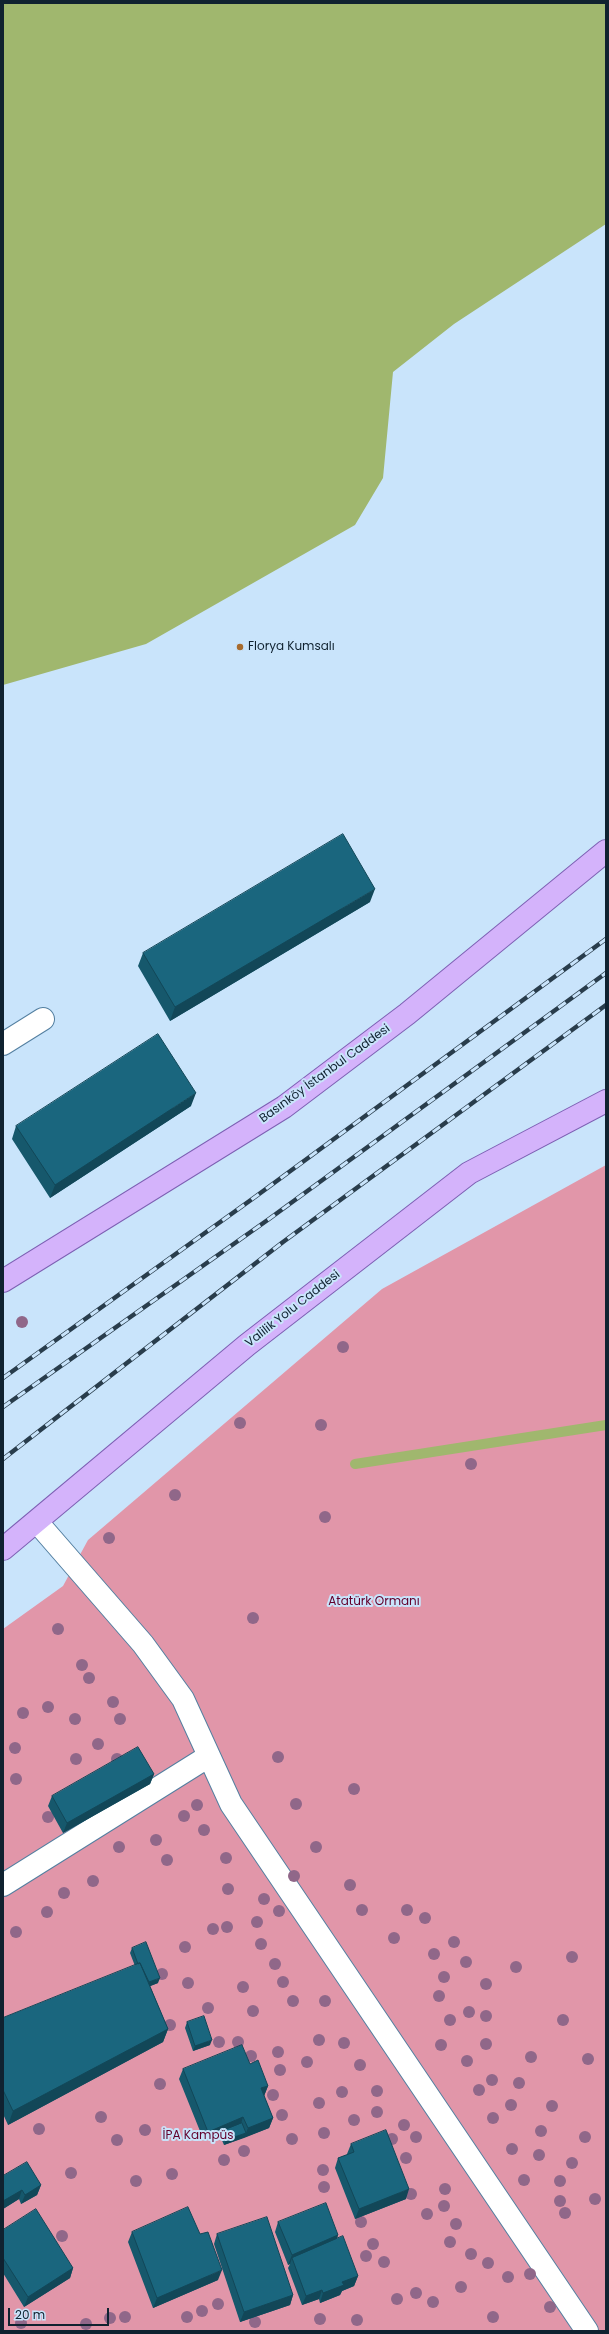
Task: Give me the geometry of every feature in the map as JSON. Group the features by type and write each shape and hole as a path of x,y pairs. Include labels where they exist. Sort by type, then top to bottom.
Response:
{"main road":[{"name":"Basınköy İstanbul Caddesi","path":"3,1281 284,1107 407,1014 606,851"},
{"name":"Valilik Yolu Caddesi","path":"3,1549 246,1345 469,1173 606,1101"}],"lane":[{"path":"3,1044 43,1019"},
{"path":"37,1522 164,1670 184,1699 232,1804 588,2331"},
{"path":"3,1885 209,1756"}],"green space":[{"path":"606,1165 606,2331 3,2331 3,1629 63,1586 88,1540 382,1289"}],"shaded area":[{"path":"3,3 606,3 606,224 454,324 393,372 383,478 355,525 146,644 3,685"}],"building":[{"path":"343,834 375,889 175,1007 143,953"},
{"path":"158,1034 196,1093 55,1185 16,1126"},
{"path":"138,1747 154,1774 67,1823 52,1796"},
{"path":"146,1942 160,1978 149,1982 140,1963 138,1964 132,1948"},
{"path":"140,1963 168,2029 13,2111 3,2090 3,2018"},
{"path":"204,2016 212,2040 195,2046 187,2022"},
{"path":"242,2045 250,2064 258,2060 268,2086 261,2088 273,2118 248,2128 243,2117 208,2132 183,2069"},
{"path":"242,2123 246,2133 226,2140 222,2131"},
{"path":"386,2130 409,2189 359,2209 338,2158 354,2152 351,2144"},
{"path":"27,2162 41,2185 25,2195 22,2190 3,2201 3,2176"},
{"path":"326,2203 338,2235 292,2255 278,2222"},
{"path":"188,2207 200,2234 208,2232 222,2270 157,2298 132,2232"},
{"path":"36,2209 73,2268 28,2297 3,2258 3,2230"},
{"path":"267,2217 293,2295 244,2312 217,2234"},
{"path":"343,2236 358,2276 342,2282 344,2285 323,2293 322,2290 306,2296 292,2258"}],"waterway":[{"path":"355,1464 606,1425"}],"railway":[{"path":"3,1378 255,1197 606,939"},
{"path":"3,1407 269,1219 606,973"},
{"path":"3,1459 283,1242 606,1005"}],"place":[{"name":"Florya Kumsalı","path":"240,647"}],"park label":[{"name":"Atatürk Ormanı","path":"374,1602"},
{"name":"İPA Kampüs","path":"198,2136"}]}
